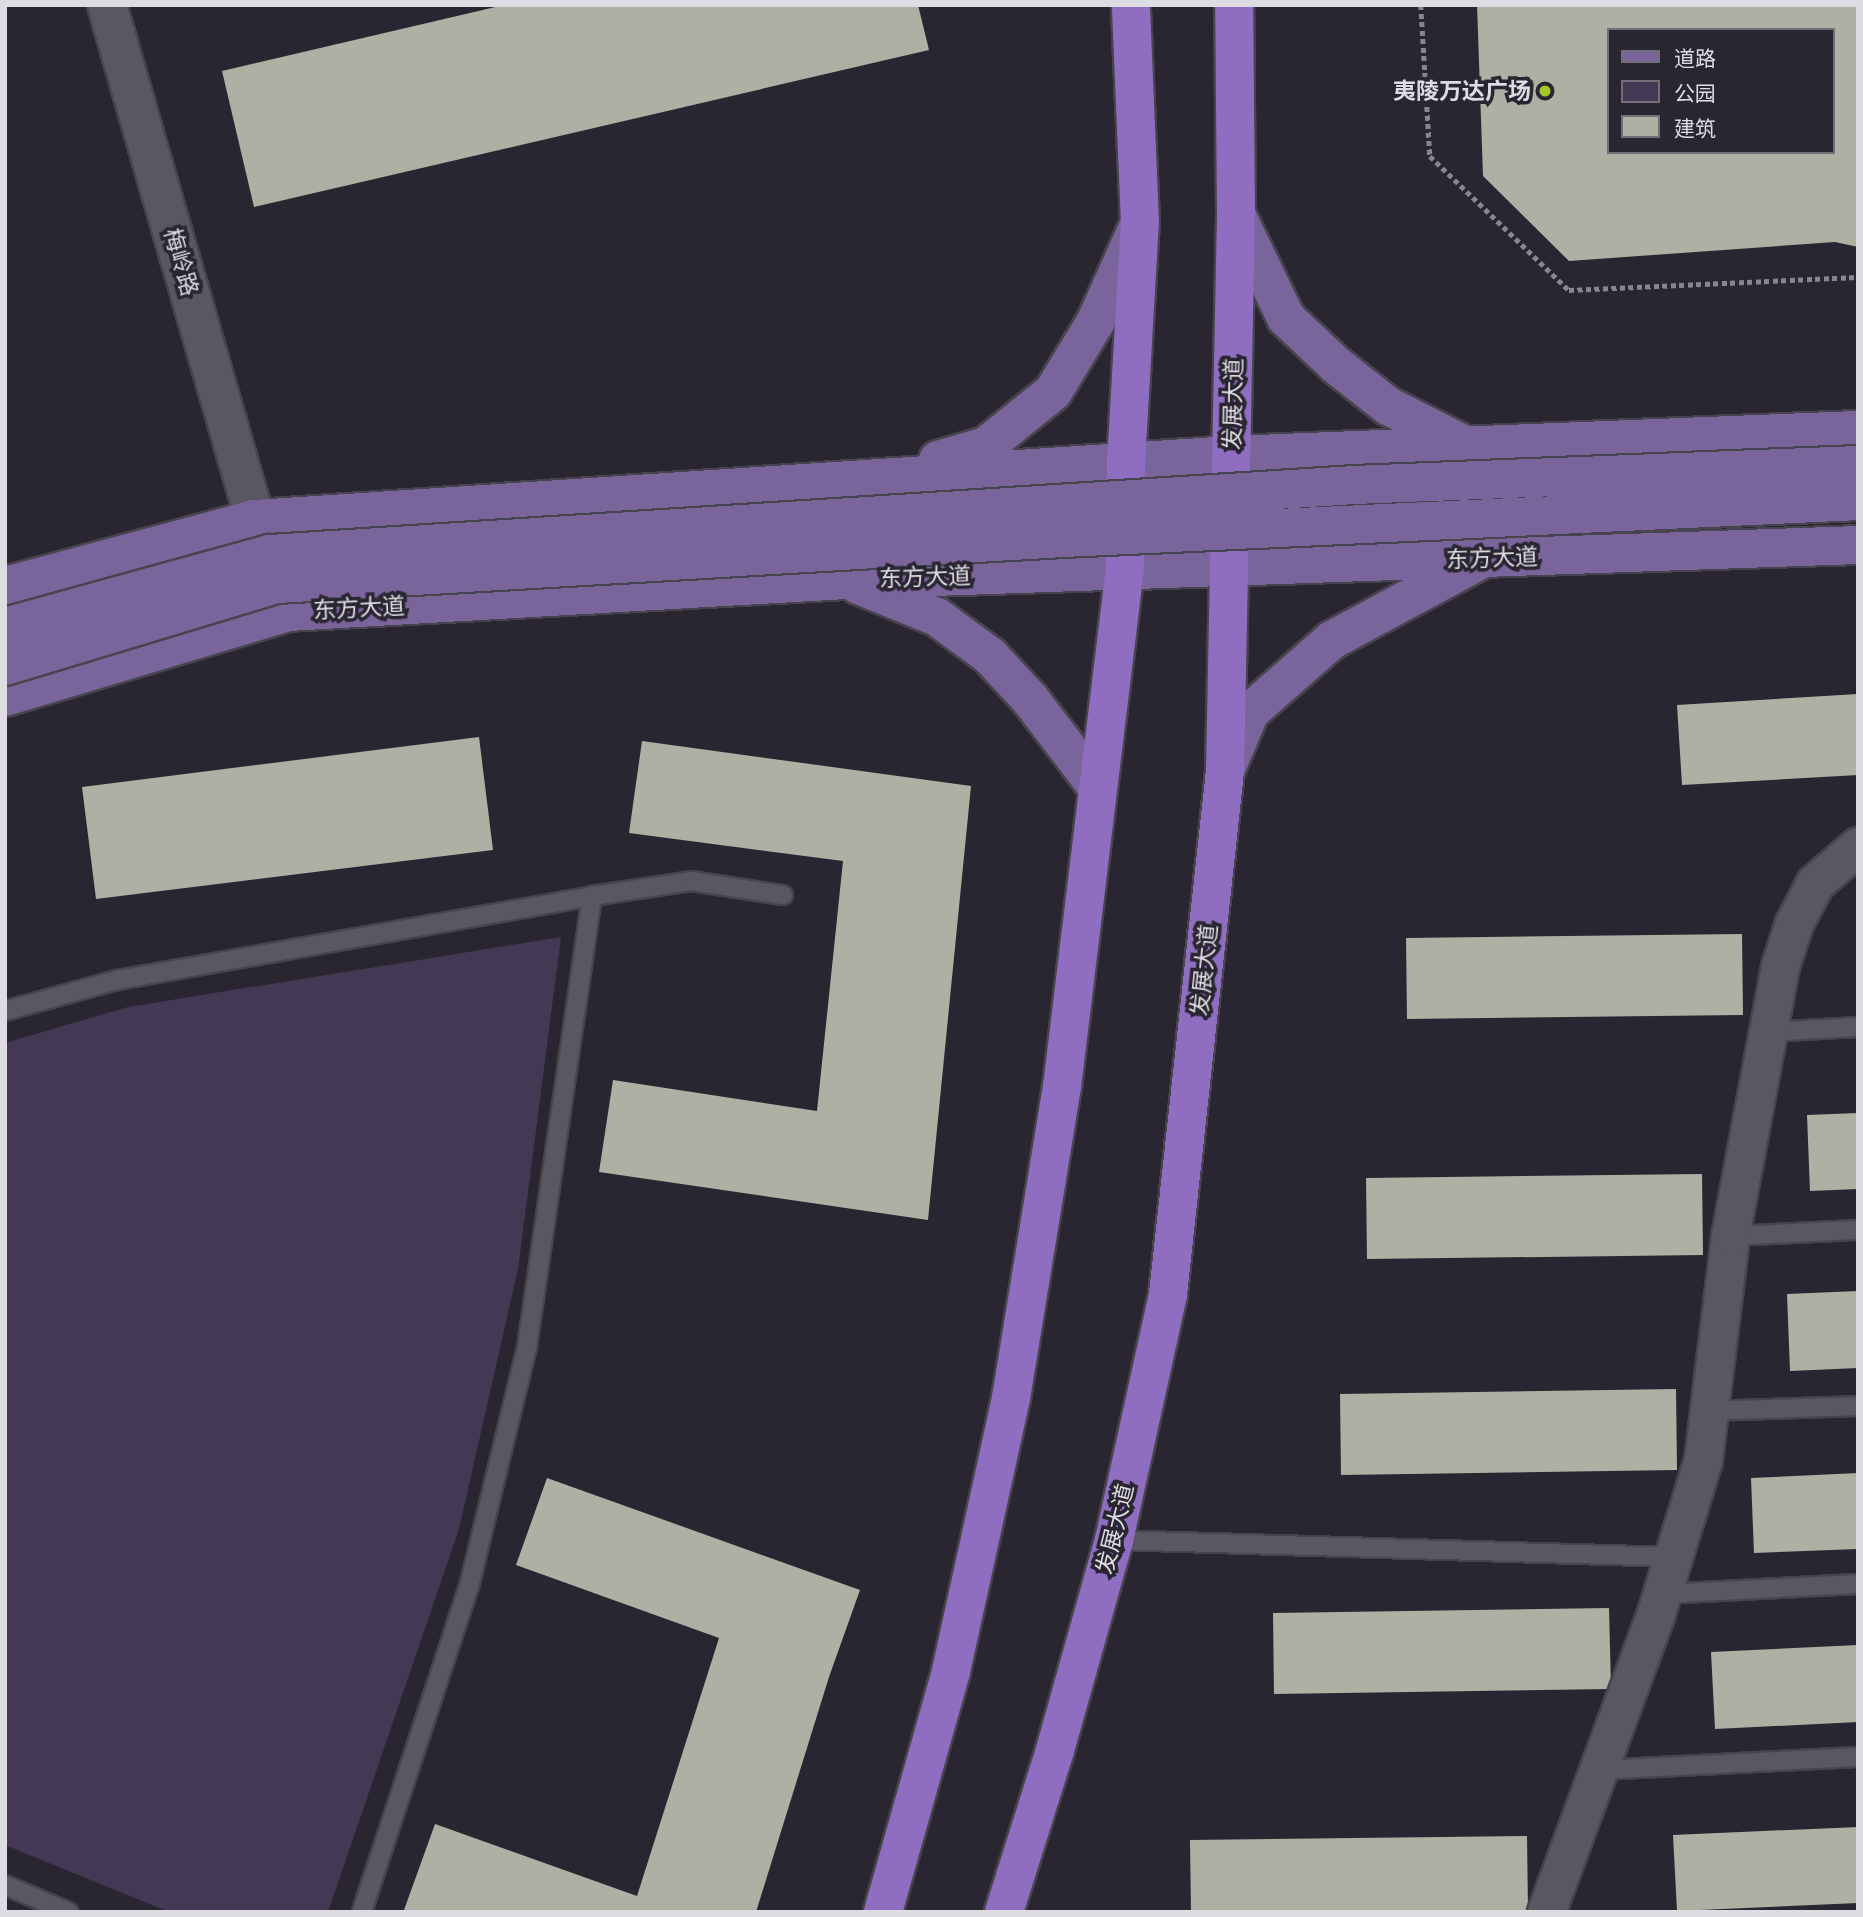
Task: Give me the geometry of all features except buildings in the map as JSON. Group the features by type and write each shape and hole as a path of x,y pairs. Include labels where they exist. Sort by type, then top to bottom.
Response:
{"highway":[{"path":"883,1912 951,1671 1010,1398 1062,1087 1125,568 1126,463 1140,223 1131,5"},
{"name":"发展大道","path":"1004,1912 1055,1750 1114,1540 1168,1294 1226,771 1232,566 1236,214 1234,5"}],"main road":[{"path":"1236,214 1286,318 1336,365 1388,405 1467,446"},
{"path":"873,479 986,446 1052,392 1096,321 1140,223"},
{"path":"5,586 256,519 1232,456 1858,430"},
{"path":"5,627 270,554 1354,485 1858,465"},
{"path":"5,666 277,584 1049,539 1858,501"},
{"name":"东方大道","path":"5,697 288,612 846,580 1125,568 1858,545"},
{"path":"1226,771 1250,712 1332,640 1485,558"},
{"path":"846,580 937,617 990,656 1030,699 1097,787"}],"street":[{"name":"梅岭路","path":"107,5 256,519"},
{"path":"1546,1912 1661,1594 1703,1460 1730,1236 1780,966 1794,923 1815,883 1858,846"}],"lane":[{"path":"5,1011 117,980 592,895 691,881 783,895"},
{"path":"362,1912 469,1586 527,1347 592,895"},
{"path":"1767,1032 1858,1027"},
{"path":"1730,1236 1858,1230"},
{"path":"1709,1411 1858,1406"},
{"path":"1114,1540 1673,1557"},
{"path":"1661,1594 1858,1584"},
{"path":"1598,1770 1858,1757"},
{"path":"5,1885 68,1912"}],"path":[{"path":"1421,5 1430,156 1569,289 1858,277"}],"green space":[{"path":"561,937 518,1269 459,1529 328,1912 169,1912 5,1845 5,1043 128,1007"}],"place":[{"name":"夷陵万达广场","path":"1545,91"}]}
